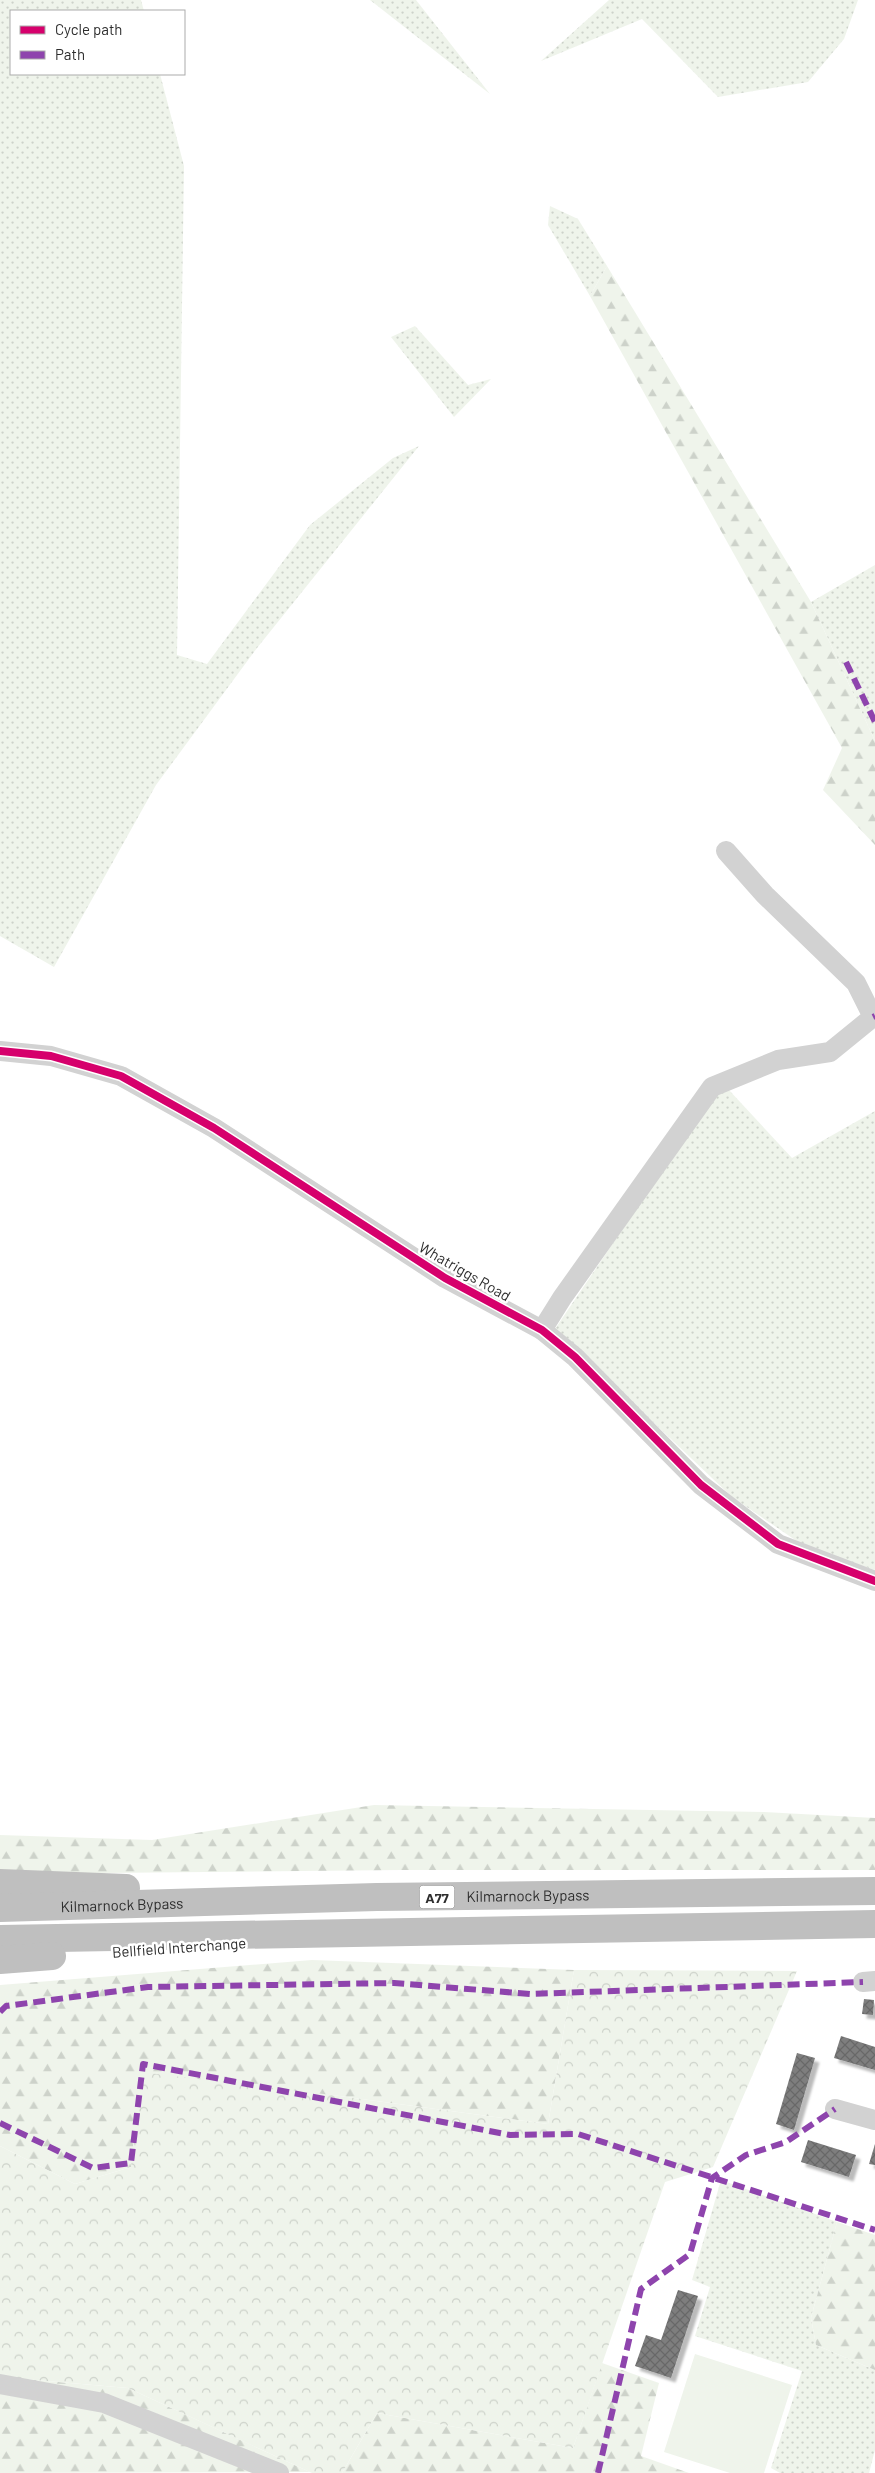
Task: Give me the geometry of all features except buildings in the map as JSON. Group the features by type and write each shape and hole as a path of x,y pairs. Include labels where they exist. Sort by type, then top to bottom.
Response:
{"highway":[{"name":"A77","path":"0,1883 378,1897"},
{"name":"Kilmarnock Bypass","path":"0,1908 378,1897 875,1890"},
{"path":"0,1940 875,1924"},
{"name":"Bellfield Interchange","path":"0,1960 358,1934"}],"street":[{"path":"542,1330 562,1298 712,1086 778,1060 830,1052 873,1017 856,983 764,895 726,851"},
{"name":"Whatriggs Road","path":"0,1051 51,1056 121,1076 214,1128 445,1278 542,1330 575,1358 701,1485 778,1544 875,1581"},
{"path":"835,2109 875,2120"},
{"path":"0,2384 104,2403 279,2473"}],"green space":[{"path":"0,0 141,0 144,10 10,10 10,75 160,75 184,166 177,655 207,664 310,525 393,458 419,446 257,648 156,785 54,967 0,936"},
{"path":"370,0 416,0 490,94"},
{"path":"609,0 858,0 844,39 808,82 718,97 642,19 541,61"},
{"path":"550,206 578,219 607,266 590,296 548,225"},
{"path":"607,266 811,602 875,741 875,845 823,790 842,748 590,296"},
{"path":"415,326 468,385 491,379 454,417 391,337"},
{"path":"875,565 875,741 811,602"},
{"path":"728,1089 792,1158 875,1111 875,1570 807,1548 732,1497 555,1329 716,1091"},
{"path":"374,1805 764,1812 875,1818 875,1870 401,1870 0,1874 0,1835 152,1840"},
{"path":"312,1960 574,1970 548,2124 332,2095 131,2167 75,2184 0,2146 0,1985"},
{"path":"574,1970 797,1971 713,2167 665,2182 573,2448 377,2413 342,2473 312,2473 128,2388 0,2377 0,2146 75,2184 131,2167 140,2072 548,2124"},
{"path":"721,2180 837,2222 811,2318 816,2345 875,2370 875,2450 869,2473 780,2473 771,2468 802,2371 695,2336 710,2287 692,2280"},
{"path":"837,2222 875,2235 875,2370 816,2345 811,2318"},
{"path":"695,2354 792,2385 764,2473 730,2473 664,2452"},
{"path":"602,2363 659,2383 641,2456 689,2473 342,2473 377,2413 573,2448"},
{"path":"0,2377 128,2388 310,2472 0,2473"}],"marked path":[{"path":"846,662 875,722"},
{"path":"0,2012 6,2006 148,1987 394,1983 530,1994 863,1982"},
{"path":"0,2123 93,2168 131,2163 143,2064 510,2135 578,2134 875,2230"},
{"path":"598,2473 641,2289 690,2254 712,2178 746,2155 786,2142 835,2109"}],"cycle path":[{"path":"0,1051 51,1056 121,1076 214,1128 445,1278 542,1330 575,1357 701,1485 778,1544 875,1581"}]}
